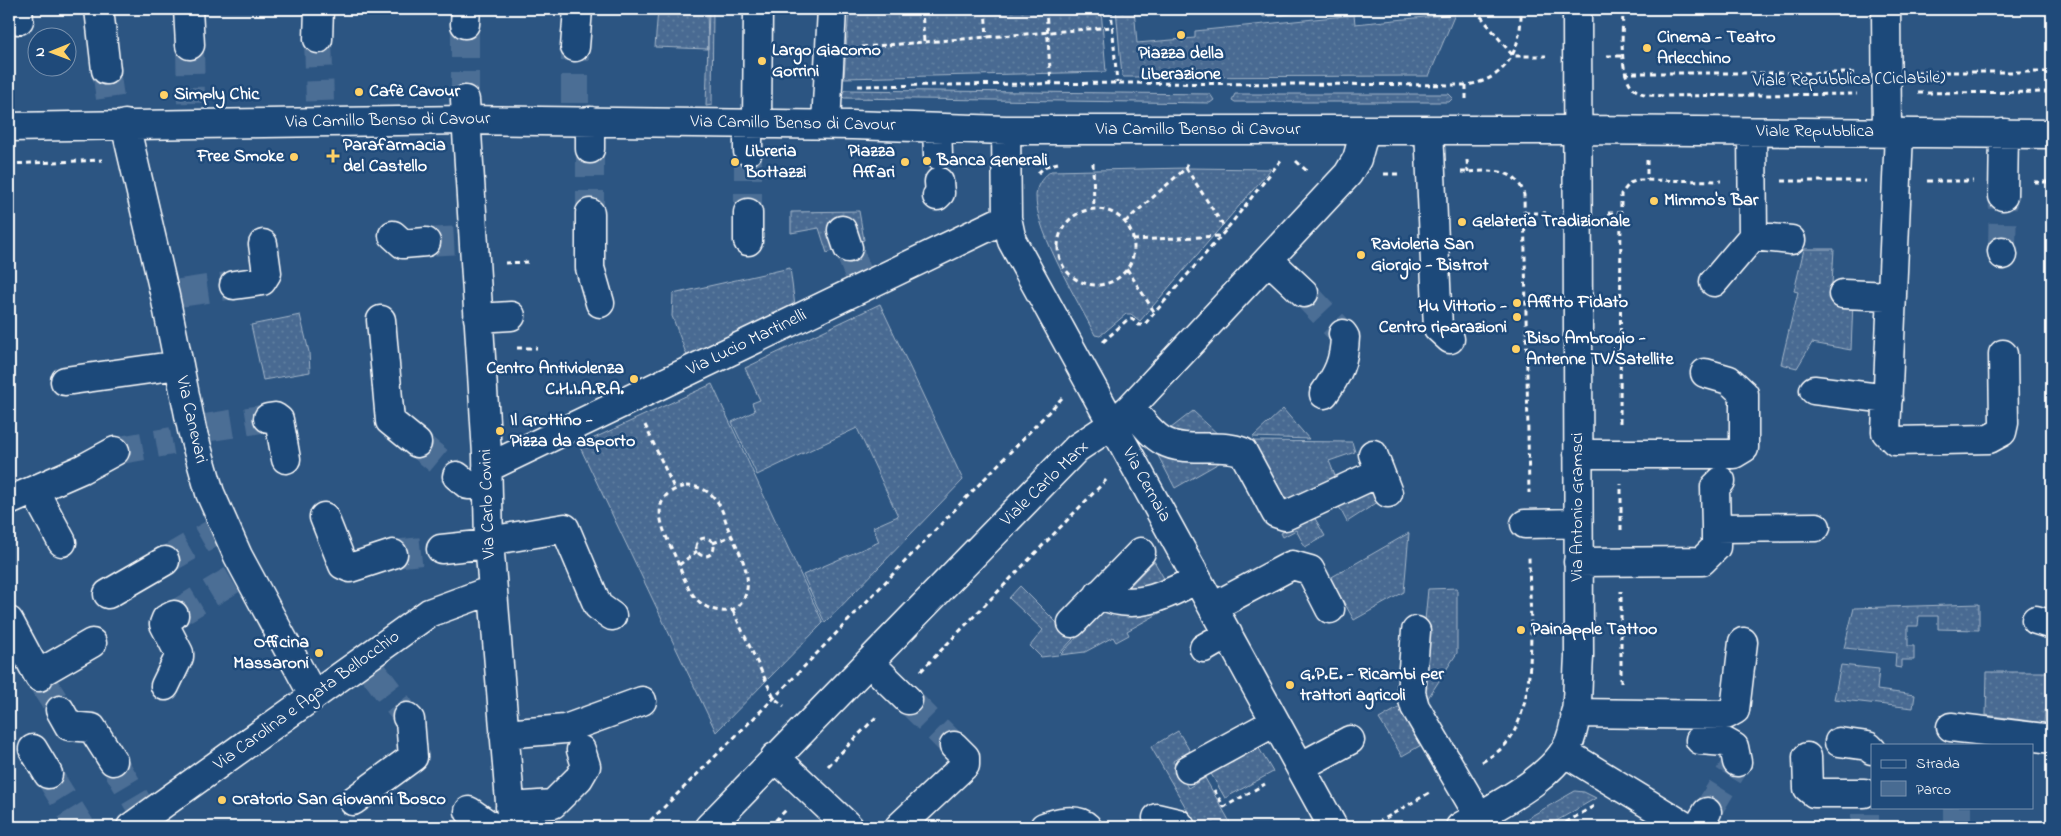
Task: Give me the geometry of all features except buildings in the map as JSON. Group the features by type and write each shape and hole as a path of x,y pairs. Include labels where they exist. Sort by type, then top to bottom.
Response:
{"street":[{"path":"99,9 106,70"},
{"path":"188,9 190,45"},
{"path":"318,39 319,9"},
{"path":"575,47 578,9"},
{"path":"748,151 752,123 758,9"},
{"path":"826,124 832,9"},
{"name":"Via Antonio Gramsci","path":"1470,822 1523,789 1549,768 1564,752 1574,728 1579,657 1577,9"},
{"path":"1886,9 1886,83 1897,181 1886,432 1895,441 1989,439 2002,432 2004,423 2003,354"},
{"name":"Via Camillo Benso di Cavour","path":"9,127 191,113 465,110 752,123 1006,130 1577,130"},
{"name":"Via Carlo Covini","path":"465,110 467,239 478,318 492,590 511,817"},
{"path":"580,115 590,149"},
{"name":"Via Canevari","path":"117,118 172,295 178,358 191,434 210,493 219,530 239,576 313,695"},
{"path":"937,128 938,155"},
{"name":"Via Cernaia","path":"1006,130 1007,218 1012,241 1075,357 1121,416 1129,454 1333,827"},
{"name":"Viale Carlo Marx","path":"709,827 1077,448 1121,416 1176,359 1348,174 1357,159 1365,130"},
{"path":"1429,130 1438,328 1450,339"},
{"name":"Viale Repubblica","path":"1577,130 2052,134"},
{"path":"1714,282 1753,236 1752,132"},
{"path":"2003,189 2004,134"},
{"path":"590,212 590,268 600,303"},
{"path":"748,213 748,241"},
{"name":"Via Lucio Martinelli","path":"487,476 862,282 1007,218"},
{"path":"393,235 403,244 426,242"},
{"path":"1753,236 1791,240"},
{"path":"234,285 262,281 267,273 263,244"},
{"path":"1269,260 1304,293"},
{"path":"1843,294 1892,296"},
{"path":"478,318 511,316"},
{"path":"381,320 390,421 416,443"},
{"path":"1324,394 1339,373 1345,349 1345,337 1343,334"},
{"path":"82,357 92,363 178,358"},
{"path":"65,381 178,358"},
{"path":"1578,454 1734,454 1744,448 1744,394 1729,380 1705,373"},
{"path":"1814,390 1888,399"},
{"path":"1121,416 1164,442 1196,448 1232,447 1243,452 1276,513 1285,516 1380,473"},
{"path":"268,418 275,417 279,420 286,459"},
{"path":"9,501 82,469 115,451"},
{"path":"457,476 468,485 487,476"},
{"path":"1578,562 1702,562 1716,547 1715,487 1722,481"},
{"path":"34,490 62,542"},
{"path":"324,517 342,565 350,568 393,554"},
{"path":"1526,524 1578,523"},
{"path":"1716,528 1816,527"},
{"path":"441,549 565,528 598,606 612,616"},
{"path":"1072,622 1141,552"},
{"path":"108,594 165,561"},
{"path":"1213,608 1292,565 1310,570 1330,609"},
{"path":"1099,594 1118,603 1136,602 1173,592 1198,579"},
{"name":"Via Carolina e Agata Bellocchio","path":"139,816 313,695 367,664 429,613 492,590"},
{"path":"165,686 179,657 179,653 164,624 166,619 174,615"},
{"path":"1416,631 1411,694 1415,707 1470,822"},
{"path":"11,632 36,671 92,643"},
{"path":"1204,648 1228,634"},
{"path":"1575,713 1726,715 1735,710 1743,642"},
{"path":"869,662 904,696"},
{"path":"504,734 565,729 642,701"},
{"path":"60,710 69,726 92,728 113,761"},
{"path":"353,802 413,757 410,720 407,716"},
{"path":"1194,766 1275,722"},
{"path":"1951,728 2052,738"},
{"path":"1300,767 1350,740"},
{"path":"1700,740 1725,742 1734,747 1737,762"},
{"path":"1839,742 1868,746 1871,749"},
{"path":"899,827 965,765 965,757 954,746"},
{"path":"33,749 48,774"},
{"path":"511,817 553,804 579,778 586,766 581,750"},
{"path":"1564,752 1686,823"},
{"path":"776,757 849,827"},
{"path":"1807,757 1808,788 1814,793 1867,795"},
{"path":"468,811 492,827"},
{"path":"1044,827 1069,821 1082,822 1087,827"}],"path":[{"path":"922,9 924,42"},
{"path":"985,9 987,37"},
{"path":"1046,9 1051,84"},
{"path":"1111,9 1116,83"},
{"path":"1475,9 1513,56"},
{"path":"827,93 835,86 1116,83 1466,85 1481,83 1491,78 1513,56 1521,28 1521,9"},
{"path":"1623,9 1624,73 1886,83 2052,72"},
{"path":"856,48 1113,27"},
{"name":"Viale Repubblica (Ciclabile)","path":"1624,73 1630,84 1637,91 1646,94 1886,83 2052,92"},
{"path":"1272,160 1294,159 1312,175 1509,174 1521,184 1524,195"},
{"path":"9,164 108,160"},
{"path":"644,827 774,698 1070,390 1068,367 1075,357 1094,339 1104,342 1127,320 1132,319 1139,325 1144,325 1222,236 1281,160"},
{"path":"1179,161 1198,161"},
{"path":"1125,222 1186,168 1188,161"},
{"path":"1035,176 1046,166 1067,163"},
{"path":"1084,163 1102,163"},
{"path":"1093,163 1094,208"},
{"path":"1186,168 1226,230"},
{"path":"1630,183 1647,180 1897,181 2003,189 2052,182"},
{"path":"1094,208 1116,214 1125,222 1133,240 1132,260 1127,269 1117,279 1104,284 1090,285 1071,276 1059,259 1057,245 1061,231 1068,220 1080,212 1094,208"},
{"path":"1133,240 1222,236"},
{"path":"1127,269 1155,313"},
{"path":"644,422 674,488"},
{"path":"768,827 904,696 1129,454"},
{"path":"697,486 716,500 744,565 748,585 742,602 733,611 717,611 700,603 690,591 660,518 662,502 674,488 697,486"},
{"path":"713,543 732,536"},
{"path":"704,538 709,539 713,543 712,554 701,555 697,551 696,546 704,538"},
{"path":"679,565 697,551"},
{"path":"733,611 774,698 806,726"},
{"path":"1194,766 1224,807 1265,784"},
{"path":"1558,827 1599,804"}],"green space":[{"path":"658,9 707,9 708,49 655,47"},
{"path":"709,9 713,9 712,105 706,106"},
{"path":"849,9 1101,9 1106,72 844,78"},
{"path":"1116,9 1134,9 1137,43 1195,38 1195,31 1354,15 1355,24 1455,14 1429,76 1124,77 1122,76"},
{"path":"1261,9 1335,9 1263,17"},
{"path":"1409,9 1460,9 1462,11 1409,15"},
{"path":"845,90 1210,94 1214,100 1210,103 844,98 841,95"},
{"path":"1235,94 1449,94 1453,98 1449,102 1235,102 1232,100"},
{"path":"1186,168 1271,169 1140,321 1131,314 1126,314 1100,336 1095,335 1047,241 1036,203 1037,189 1040,183 1051,171"},
{"path":"859,211 864,240 827,253 819,228 791,233 791,212"},
{"path":"1804,249 1834,249 1831,301 1853,302 1851,350 1812,343 1797,368 1781,364 1798,292 1794,291"},
{"path":"790,268 795,306 687,356 672,316 673,294"},
{"path":"880,304 963,480 825,623 803,575 879,542 873,527 898,516 857,428 757,475 732,422 755,411 752,403 760,400 745,368"},
{"path":"300,315 309,352 310,372 263,380 251,325"},
{"path":"712,384 823,623 716,732 579,445"},
{"path":"1283,409 1309,439 1253,437"},
{"path":"1193,411 1221,437 1166,432"},
{"path":"1252,441 1352,442 1355,452 1329,461 1338,483 1283,504 1264,460"},
{"path":"1152,444 1233,455 1175,488"},
{"path":"1373,484 1381,500 1347,522 1336,501"},
{"path":"1313,515 1325,536 1305,547 1296,530 1283,537 1281,533"},
{"path":"1409,533 1404,592 1354,620 1330,578"},
{"path":"1154,561 1166,582 1124,592"},
{"path":"1020,586 1073,639 1058,655 1041,657 1030,646 1043,630 1009,598"},
{"path":"1457,588 1457,653 1428,698 1419,683 1428,589"},
{"path":"1178,603 1127,631 1129,635 1116,642 1113,637 1085,652 1060,655 1104,609"},
{"path":"1979,604 1979,630 1938,629 1938,616 1919,616 1918,626 1908,626 1908,646 1914,646 1914,660 1901,660 1901,668 1895,667 1896,653 1844,648 1854,608"},
{"path":"1841,665 1879,669 1877,690 1915,695 1913,708 1834,699"},
{"path":"1987,672 2050,672 2049,683 2052,684 2051,710 2045,710 2044,723 1986,715"},
{"path":"1400,707 1423,744 1402,756 1379,719"},
{"path":"1178,731 1190,751 1173,761 1188,788 1205,778 1230,822 1221,827 1197,827 1151,747"},
{"path":"1257,745 1273,772 1225,798 1210,772"},
{"path":"1575,791 1584,792 1596,798 1546,827 1512,827"}],"tunnel":[{"path":"465,24 465,100"},
{"path":"318,39 320,101"},
{"path":"190,45 191,103"},
{"path":"575,47 575,103"},
{"path":"106,70 111,105"},
{"path":"590,149 590,213"},
{"path":"748,151 748,213"},
{"path":"2002,251 2003,196"},
{"path":"426,242 461,240"},
{"path":"848,248 860,278"},
{"path":"180,293 234,285"},
{"path":"1304,293 1343,334"},
{"path":"205,428 268,418"},
{"path":"115,451 172,441"},
{"path":"417,443 457,476"},
{"path":"165,561 215,532"},
{"path":"393,554 441,549"},
{"path":"174,615 232,580"},
{"path":"372,670 407,717"},
{"path":"39,677 60,710"},
{"path":"908,700 954,746"},
{"path":"113,761 139,805"},
{"path":"1707,812 1737,762"},
{"path":"48,774 81,827"},
{"path":"1957,808 1957,827"},
{"path":"1865,814 1865,827"}],"place":[{"name":"Piazza della Liberazione","path":"1181,35"},
{"name":"Cinema - Teatro Arlecchino","path":"1647,48"},
{"name":"Largo Giacomo Gorrini","path":"762,61"},
{"name":"Cafè Cavour","path":"359,92"},
{"name":"Simply Chic","path":"164,95"},
{"name":"Parafarmacia del Castello","path":"333,156"},
{"name":"Free Smoke","path":"294,157"},
{"name":"Banca Generali","path":"927,161"},
{"name":"Libreria Bottazzi","path":"735,162"},
{"name":"Piazza Affari","path":"905,162"},
{"name":"Mimmo's Bar","path":"1654,201"},
{"name":"Gelateria Tradizionale","path":"1462,222"},
{"name":"Ravioleria San Giorgio - Bistrot","path":"1361,255"},
{"name":"Affitto Fidato","path":"1517,303"},
{"name":"Hu Vittorio - Centro riparazioni","path":"1517,317"},
{"name":"Biso Ambrogio - Antenne TV/Satellite","path":"1516,349"},
{"name":"Centro Antiviolenza C.H.I.A.R.A.","path":"634,379"},
{"name":"Il Grottino - Pizza da asporto","path":"500,431"},
{"name":"Painapple Tattoo","path":"1521,630"},
{"name":"Officina Massaroni","path":"319,653"},
{"name":"G.P.E. - Ricambi per trattori agricoli","path":"1290,685"},
{"name":"Oratorio San Giovanni Bosco","path":"222,800"}]}
